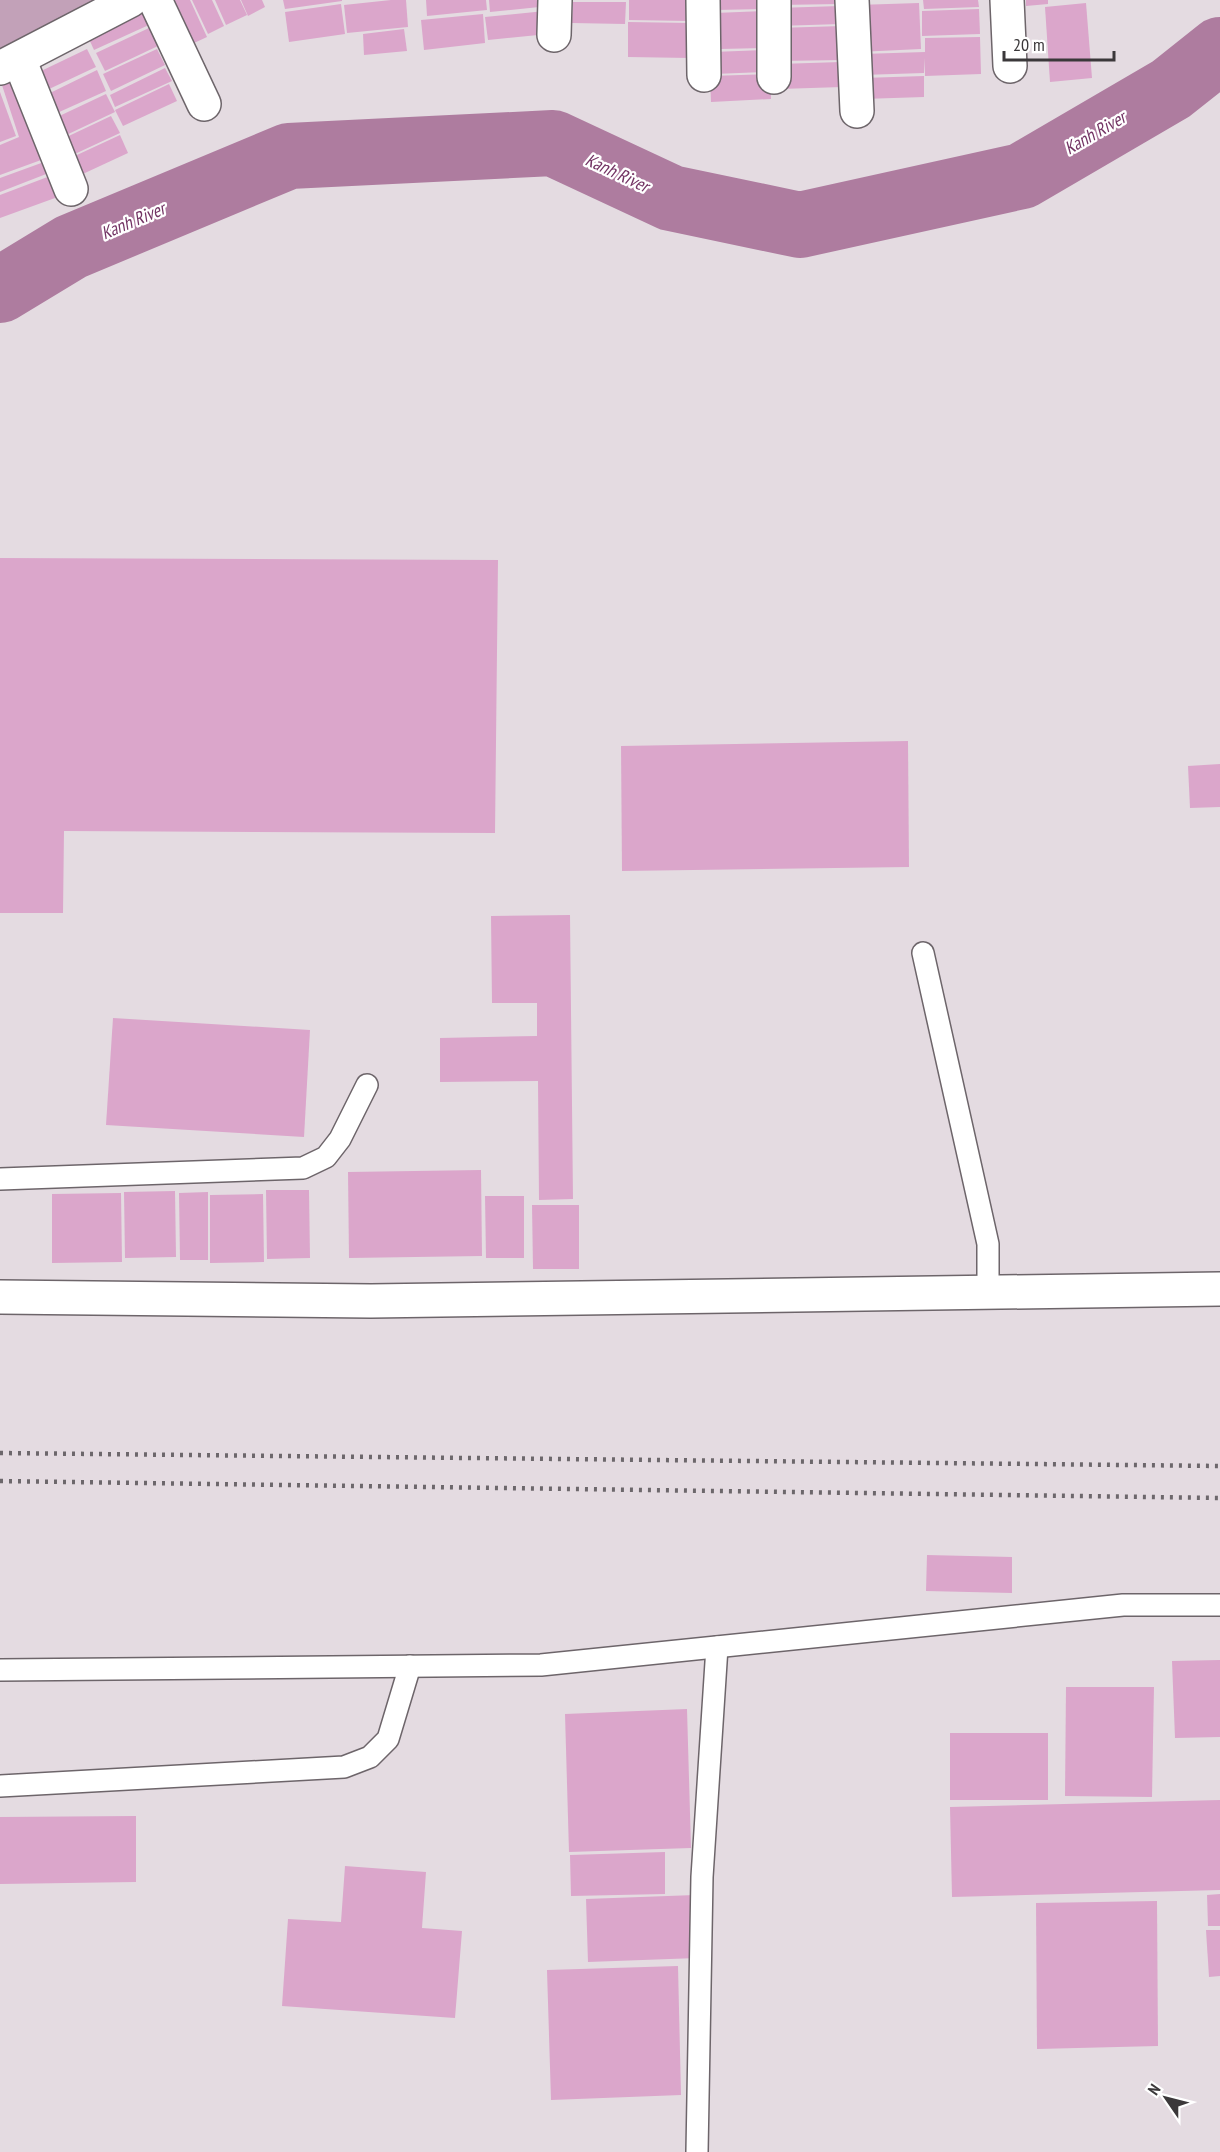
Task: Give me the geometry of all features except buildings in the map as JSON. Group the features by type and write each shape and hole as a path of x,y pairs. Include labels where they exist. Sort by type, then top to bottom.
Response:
{"street":[{"path":"70,189 9,64 131,0"},
{"path":"155,0 204,104"},
{"path":"554,35 555,0"},
{"path":"703,0 704,75"},
{"path":"774,0 774,77"},
{"path":"852,0 857,111"},
{"path":"1007,0 1010,66"},
{"path":"0,1297 371,1301 1220,1288"}],"lane":[{"path":"923,953 988,1244 988,1291"},
{"path":"0,1179 303,1168 326,1156 340,1139 367,1085"},
{"path":"0,1670 541,1665 1123,1605 1220,1605"},
{"path":"697,2152 702,1877 717,1647"},
{"path":"0,1786 344,1767 370,1757 388,1739 410,1666"}],"shaded area":[{"path":"0,0 155,0 0,75"}],"waterway":[{"name":"Kanh River","path":"0,290 71,247 289,156 553,143 671,198 800,225 1022,176 1171,89 1220,50"}],"railway":[{"path":"0,1453 1220,1466"},
{"path":"0,1481 1220,1498"}]}
